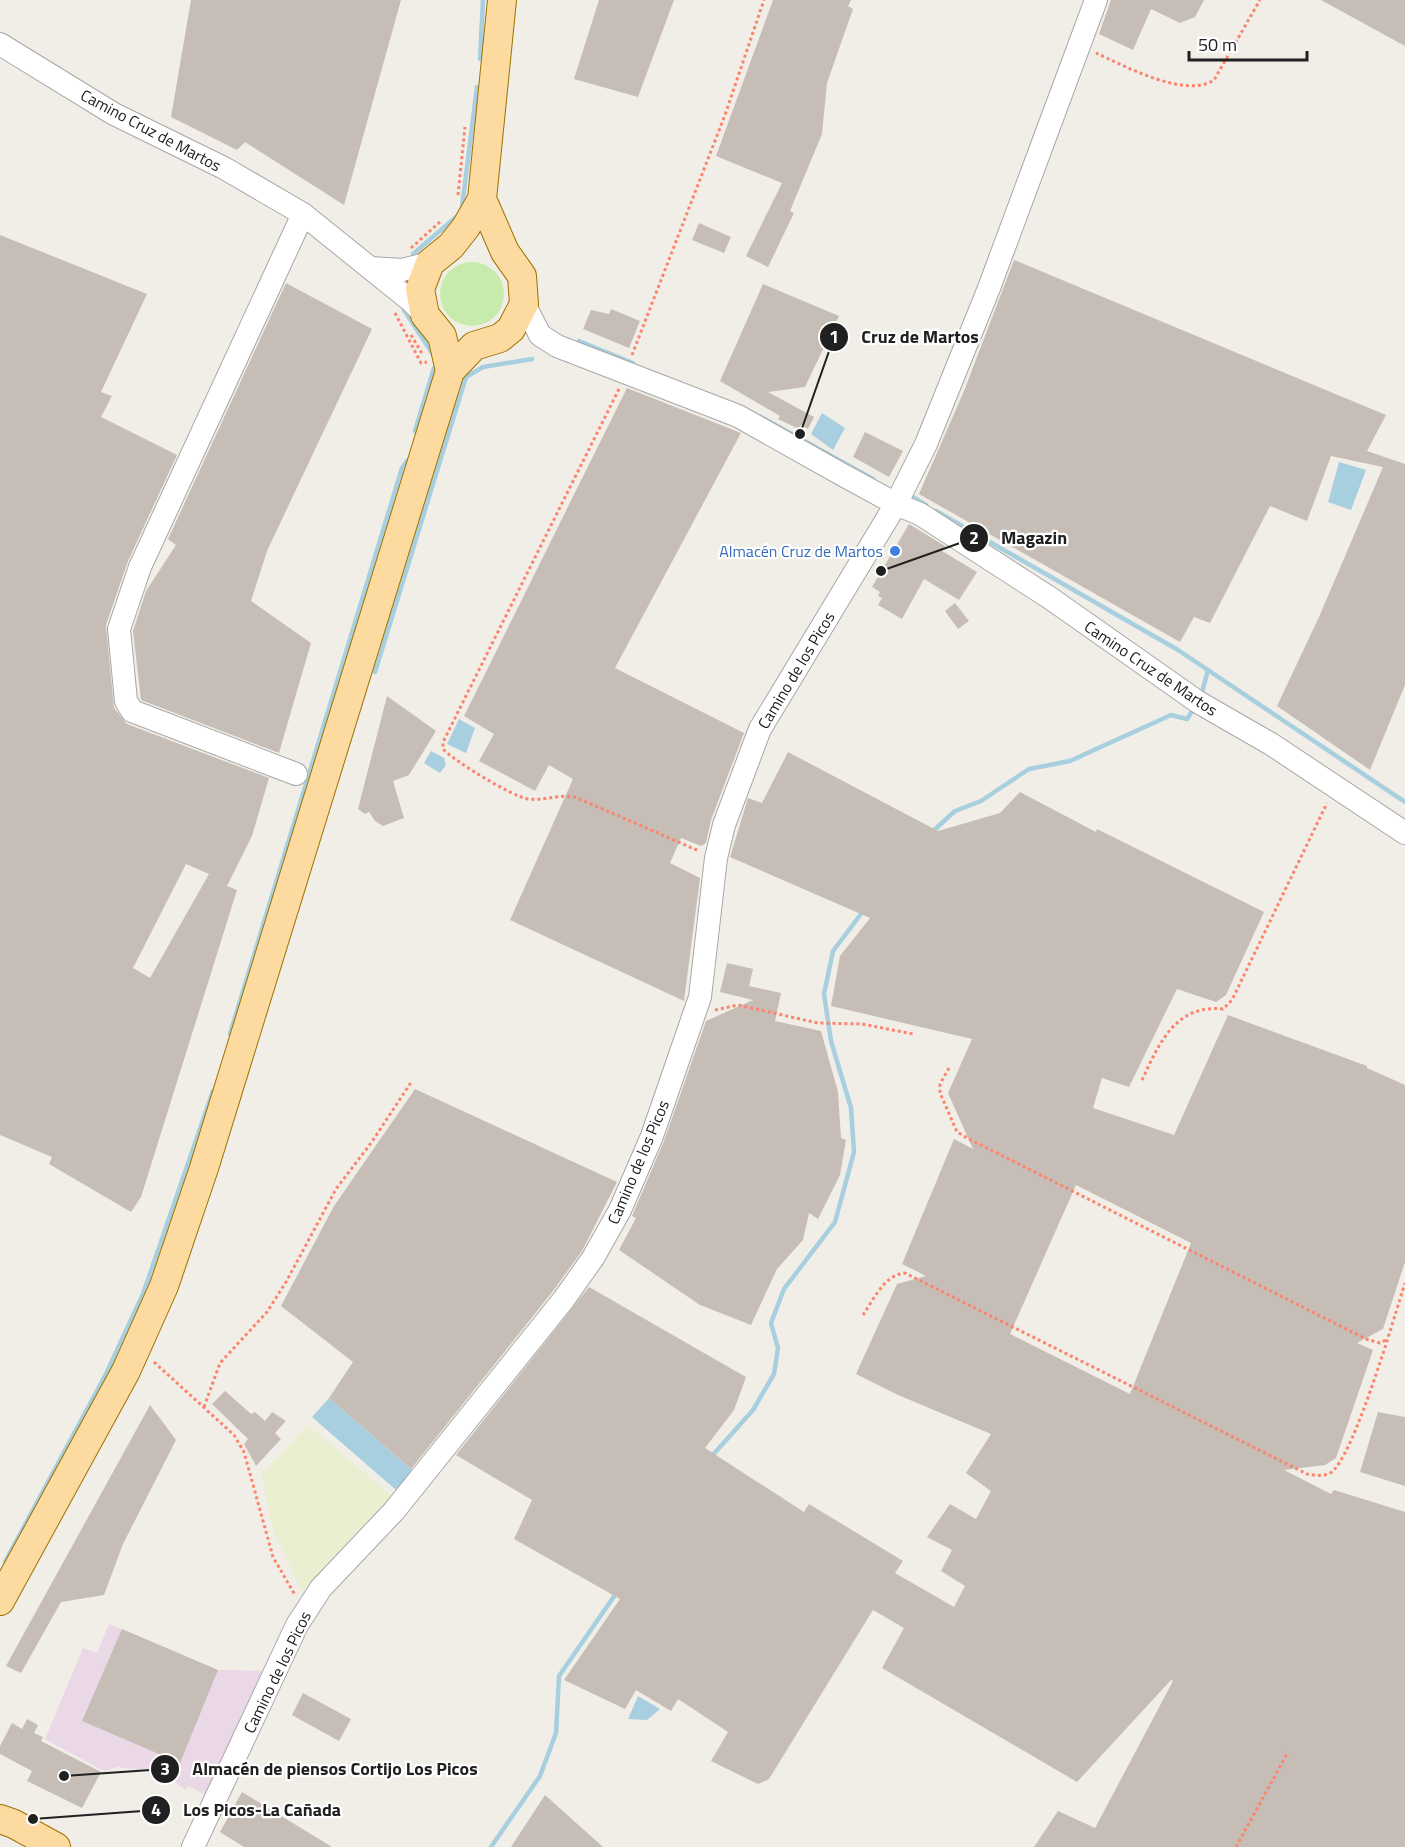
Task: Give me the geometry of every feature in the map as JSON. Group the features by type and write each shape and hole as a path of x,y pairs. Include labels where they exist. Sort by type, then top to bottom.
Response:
{"main road":[{"path":"0,1601 136,1347 164,1286 204,1168 439,368 434,326 420,289 440,254 466,227 502,0"},
{"path":"439,368 487,342 519,318 524,304 522,276 469,201"},
{"path":"440,254 469,241 488,243 505,252"},
{"path":"0,1819 15,1824 56,1847"}],"street":[{"name":"Camino de los Picos","path":"194,1847 304,1613 321,1588 402,1501 564,1299 592,1258 620,1210 652,1136 700,997 716,858 724,825 760,729 900,496 926,444 989,288 1096,0"},
{"name":"Camino Cruz de Martos","path":"0,44 114,114 225,168 303,214 371,268 400,280 434,326"},
{"path":"296,774 132,711 126,701 119,628 140,567 303,214"},
{"path":"400,280 440,254"},
{"path":"524,304 540,334 557,346"},
{"path":"434,326 457,344 487,342 557,346"},
{"name":"Camino Cruz de Martos","path":"557,346 630,362 900,496 930,520 1050,598 1198,702 1270,744 1405,833"}],"path":[{"path":"716,858 575,797 561,795 525,799 461,764 443,749 443,742 630,362 725,115 764,0"},
{"path":"1077,46 1153,77 1189,86 1204,86 1214,80 1260,0"},
{"path":"467,116 469,201"},
{"path":"439,368 399,315 400,280 412,247 446,218"},
{"path":"1142,1080 1161,1040 1182,1018 1204,1007 1222,1009 1232,1000 1335,787"},
{"path":"693,1017 722,1007 738,1005 818,1023 862,1024 913,1034"},
{"path":"950,1068 940,1084 940,1093 957,1132 1366,1339 1380,1343 1387,1339"},
{"path":"204,1407 220,1363 267,1312 286,1282 336,1189 371,1143 412,1081"},
{"path":"863,1315 887,1280 897,1274 905,1273 1307,1474 1318,1476 1330,1473 1340,1463 1387,1339 1405,1283"},
{"path":"136,1347 234,1435 244,1452 273,1557 304,1613"},
{"path":"1236,1847 1288,1752"}],"shaded area":[{"path":"109,1624 218,1670 264,1671 212,1799 189,1786 185,1790 164,1773 118,1767 104,1771 45,1739 83,1648 97,1653"}],"green space":[{"path":"472,262 484,264 495,271 502,282 504,294 502,306 495,317 484,324 472,326 460,324 449,317 442,306 440,294 442,282 449,271 460,264"},
{"path":"308,1425 394,1498 302,1591 273,1531 261,1474"}],"water":[{"path":"822,413 845,428 833,450 811,434"},
{"path":"1339,462 1366,470 1351,510 1328,502"},
{"path":"459,719 475,728 466,753 447,744"},
{"path":"431,751 444,758 446,765 440,773 424,763"},
{"path":"329,1398 413,1471 396,1490 312,1417"},
{"path":"638,1696 660,1709 647,1720 628,1719"}],"building":[{"path":"191,0 401,0 344,205 245,142 237,150 171,117"},
{"path":"599,0 674,0 638,97 574,79"},
{"path":"773,0 851,0 848,6 853,9 827,83 822,134 790,211 794,213 768,267 746,256 782,183 716,156"},
{"path":"1111,0 1204,0 1195,17 1180,23 1151,9 1133,50 1099,34"},
{"path":"1321,0 1405,0 1405,46"},
{"path":"699,223 731,237 724,253 692,240"},
{"path":"0,235 147,294 101,392 112,396 101,417 177,455 128,561 106,625 114,708 127,724 269,778 252,836 227,886 237,890 141,1197 131,1212 49,1164 52,1157 0,1135","holes":["186,864 209,874 150,978 133,968"]},
{"path":"1014,260 1386,415 1367,451 1405,464 1405,685 1370,770 1277,706 1319,617 1383,467 1331,456 1307,521 1270,506 1210,623 1194,617 1180,642 919,494 964,391"},
{"path":"286,283 372,329 267,551 251,601 311,643 279,753 141,700 133,631 146,591 176,545 168,539"},
{"path":"763,284 839,316 805,387 768,392 814,417 808,429 801,425 799,429 778,419 780,416 720,381"},
{"path":"611,309 640,321 629,348 583,329 591,310 609,314"},
{"path":"627,388 741,433 615,668 744,733 711,820 706,843 701,846 681,838 670,863 700,878 684,1001 510,920 573,779 549,765 535,791 479,761 494,734 464,716"},
{"path":"865,432 903,451 889,477 853,457"},
{"path":"909,524 945,546 942,551 977,572 959,600 924,579 902,619 878,605 882,598 878,596 880,592 872,587"},
{"path":"955,603 969,621 958,629 945,611"},
{"path":"387,696 436,731 409,775 393,781 404,818 383,826 375,821 369,812 365,814 358,809"},
{"path":"788,752 938,831 1000,813 1020,792 1096,832 1097,829 1264,912 1226,995 1216,1002 1177,989 1129,1087 1102,1078 1093,1108 1174,1135 1228,1015 1367,1066 1405,1085 1405,1262 1383,1329 1357,1343 1373,1350 1336,1458 1325,1465 1284,1470 1331,1494 1334,1490 1405,1512 1405,1847 1034,1847 1058,1811 1095,1828 1173,1681 1171,1680 1077,1782 882,1668 904,1628 873,1610 769,1779 758,1784 711,1761 728,1732 678,1699 671,1711 636,1690 625,1709 564,1680 620,1599 514,1539 532,1500 456,1455 589,1287 746,1377 734,1410 705,1448 804,1512 809,1504 903,1561 895,1573 954,1607 965,1586 941,1571 952,1550 927,1537 950,1504 976,1519 991,1491 966,1473 991,1434 898,1395 856,1374 897,1284 926,1276 902,1264 954,1139 973,1149 948,1093 972,1039 831,1006 840,956 870,918 730,857 748,798 762,803","holes":["1076,1185 1191,1243 1130,1394 1010,1334"]},
{"path":"727,963 753,969 749,986 781,993 775,1021 821,1031 838,1092 841,1138 846,1140 840,1175 818,1219 809,1213 803,1240 777,1269 751,1325 700,1305 619,1250 636,1218 632,1216 664,1141 706,1021 753,1000 720,992"},
{"path":"415,1089 617,1182 582,1251 553,1291 411,1469 329,1398 353,1362 281,1306 334,1206"},
{"path":"225,1391 251,1414 255,1412 265,1421 272,1412 286,1421 275,1433 281,1439 256,1466 244,1444 248,1439 212,1404"},
{"path":"150,1405 176,1440 123,1544 104,1595 61,1602 21,1673 6,1666"},
{"path":"1378,1412 1405,1417 1405,1486 1360,1472"},
{"path":"122,1629 218,1670 180,1763 82,1721"},
{"path":"303,1693 351,1719 339,1741 292,1715"},
{"path":"27,1719 38,1725 34,1733 43,1737 41,1741 101,1772 82,1808 27,1781 32,1771 0,1754 0,1746 12,1723 22,1729"},
{"path":"242,1792 332,1847 244,1847 220,1832"},
{"path":"545,1795 603,1847 511,1847"}],"waterway":[{"path":"480,59 483,0"},
{"path":"462,207 477,87"},
{"path":"413,254 456,217"},
{"path":"404,310 434,356"},
{"path":"579,341 633,363"},
{"path":"375,672 466,377 483,367 532,359"},
{"path":"415,431 434,368"},
{"path":"759,416 873,479"},
{"path":"230,1034 402,468 407,461"},
{"path":"908,494 926,505"},
{"path":"936,511 1178,650 1405,802"},
{"path":"1201,696 1208,670"},
{"path":"932,832 955,811 981,801 1029,769 1070,761 1171,715 1187,719 1194,708"},
{"path":"711,1457 753,1410 774,1374 778,1348 771,1323 784,1289 835,1222 854,1152 851,1108 831,1041 824,994 833,951 864,910"},
{"path":"5,1562 106,1374 143,1294 213,1091"},
{"path":"491,1847 540,1776 556,1733 559,1676 617,1592"}],"place":[{"name":"Cruz de Martos","path":"800,434"},
{"name":"Almacén Cruz de Martos","path":"895,551"},
{"name":"Magazin","path":"881,571"},
{"name":"Almacén de piensos Cortijo Los Picos","path":"64,1776"},
{"name":"Los Picos-La Cañada","path":"33,1819"}]}
